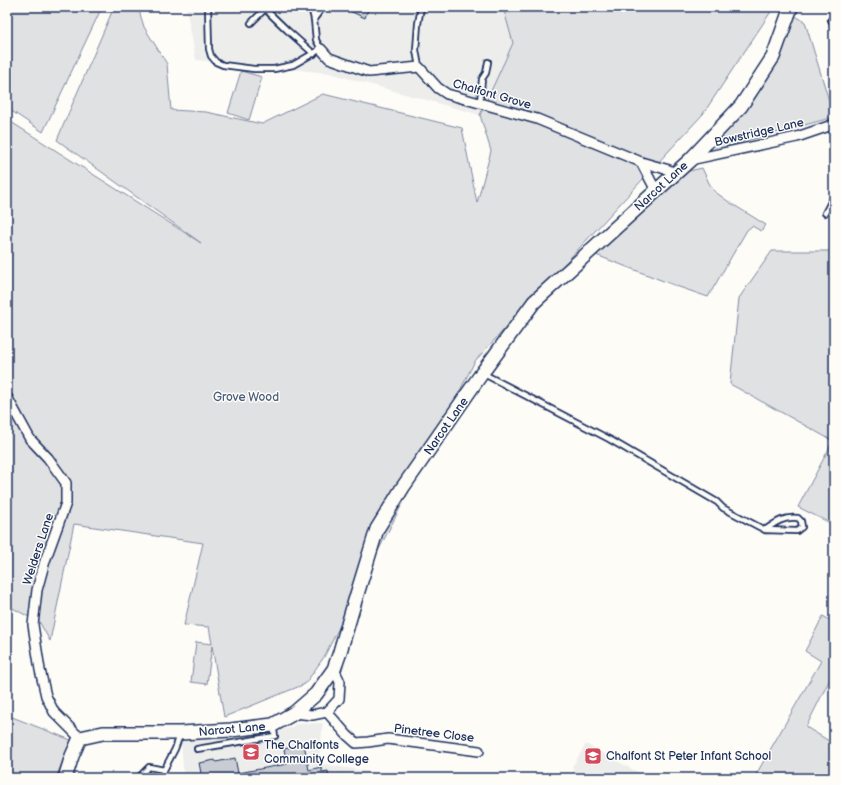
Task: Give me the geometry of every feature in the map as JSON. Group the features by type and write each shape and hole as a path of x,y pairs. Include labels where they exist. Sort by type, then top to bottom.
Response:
{"street":[{"name":"Narcot Lane","path":"80,738 103,733 181,733 231,730 273,725 294,713 316,694 334,669 342,649 377,529 403,487 482,373 534,302 690,160 741,106 773,57 791,7"},
{"path":"317,51 329,58 369,72 419,67"},
{"name":"Chalfont Grove","path":"419,67 434,84 447,94 537,119 641,162 669,170 674,174"},
{"name":"Bowstridge Lane","path":"690,160 797,137 834,125"},
{"path":"641,162 657,190"},
{"name":"Welders Lane","path":"7,397 30,439 48,458 66,483 66,503 43,568 37,590 33,625 40,670 46,696 54,712 80,738"},
{"path":"294,713 312,715 327,712 340,699 340,682 334,669"},
{"name":"Pinetree Close","path":"327,712 356,743 388,739 480,751"},
{"path":"65,778 80,738"}],"lane":[{"path":"208,7 209,49 211,56 216,62 223,65 254,69 274,69 293,65 317,51"},
{"path":"311,7 314,19 317,51"},
{"path":"314,19 323,7"},
{"path":"419,67 416,43 421,7"},
{"path":"251,23 264,8 287,30 317,51"},
{"path":"831,20 834,25"},
{"path":"480,103 482,80 486,73 488,62"},
{"path":"825,213 834,196"},
{"path":"482,373 609,439 717,502 723,508 765,530 797,531 802,527 801,521 798,518 793,517 778,521 765,530"},
{"path":"197,749 275,736 273,725"},
{"path":"161,778 181,733"},
{"path":"139,777 149,767 164,770"}],"shaded area":[{"path":"186,7 516,7 513,43 480,115 329,73 196,60"},
{"name":"The Chalfonts Community College","path":"323,723 319,763 404,778 184,778 181,741 234,733 291,728 295,724"},
{"name":"Chalfont St Peter Infant School","path":"586,744 648,778 571,778 574,770 572,767"}],"green space":[{"path":"7,7 102,7 43,132 7,108"},
{"name":"Grove Wood","path":"114,7 138,7 144,27 167,64 171,110 206,112 262,124 323,94 462,128 477,203 491,151 480,115 513,43 503,7 774,7 703,114 475,361 324,657 305,684 224,717 212,646 207,684 191,682 196,642 212,644 209,627 184,625 203,543 74,524 50,641 40,623 7,605 7,128 11,122 201,243 57,140"},
{"path":"794,15 805,22 834,117 706,152"},
{"path":"241,71 262,77 249,120 228,113"},
{"path":"702,168 714,191 766,225 761,231 752,226 747,230 708,297 596,255 689,171"},
{"path":"772,251 834,251 834,525 798,507 833,441 730,384 739,298"},
{"path":"823,616 834,623 834,671 806,727 834,744 834,778 754,778 821,661 805,651"},
{"path":"7,715 71,740 56,778 7,778"}],"building":[{"path":"341,7 369,7 365,18"},
{"path":"304,744 309,770 321,767 322,772 328,771 329,778 290,778 290,774 270,778 202,778 199,763 215,760 216,762 235,758 238,773 287,764 284,749"}],"place":[{"name":"The Chalfonts Community College","path":"251,752"},
{"name":"Chalfont St Peter Infant School","path":"593,756"}]}
